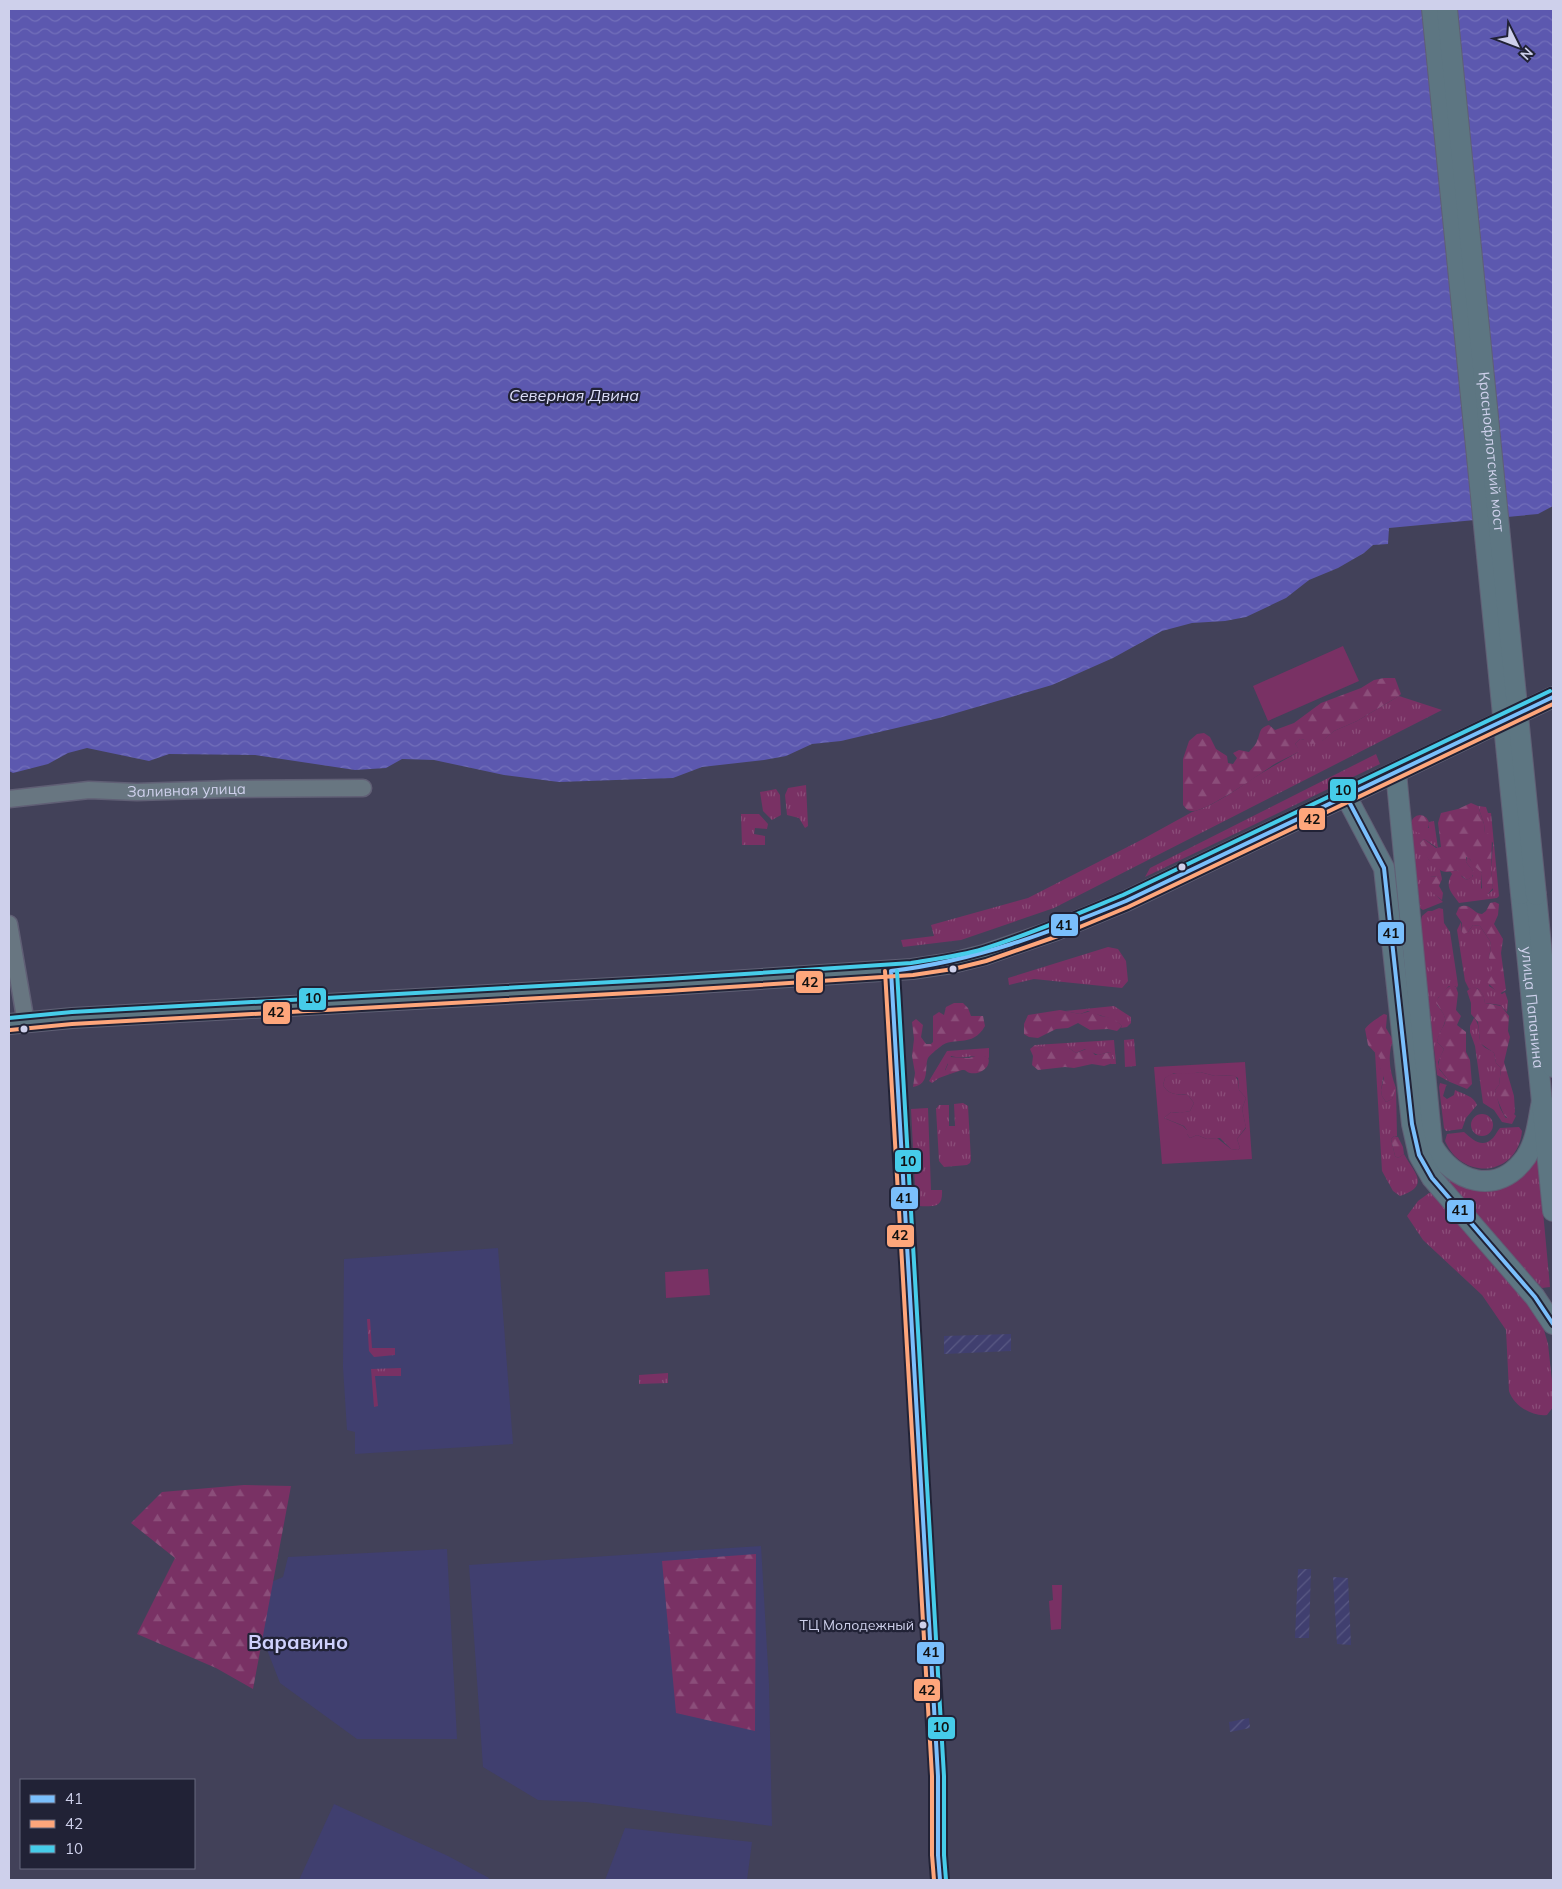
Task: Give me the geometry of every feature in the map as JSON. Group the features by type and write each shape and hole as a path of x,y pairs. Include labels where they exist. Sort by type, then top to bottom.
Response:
{"main road":[{"name":"Краснофлотский мост","path":"1432,9 1529,895"},
{"name":"Краснофлотский мост","path":"1447,9 1529,895"},
{"path":"17,1024 82,1018 891,971 944,964 976,957 1056,930 1126,901 1553,697"},
{"path":"1396,772 1432,1145 1443,1161 1460,1175 1479,1182 1498,1178 1507,1174 1526,1157 1536,1132 1542,1101"},
{"path":"1346,796 1384,868 1412,1124 1419,1155 1432,1178 1535,1297 1553,1324"},
{"name":"улица Папанина","path":"1529,895 1542,1028 1542,1101 1553,1211"},
{"name":"улица Папанина","path":"1542,1028 1553,1067"}],"street":[{"name":"Заливная улица","path":"9,799 89,790 137,792 230,788 363,788"},
{"path":"9,924 17,1024"},
{"path":"891,971 938,1776 940,1880"}],"shaded area":[{"path":"498,1248 513,1444 355,1454 355,1432 347,1430 343,1367 344,1259"},
{"path":"1011,1334 1011,1351 944,1354 944,1336"},
{"path":"761,1546 769,1684 772,1826 586,1802 538,1800 483,1767 469,1565"},
{"path":"447,1549 457,1739 357,1739 280,1683 245,1593 283,1577 288,1557"},
{"path":"1298,1569 1311,1569 1309,1638 1295,1638"},
{"path":"1333,1577 1348,1578 1351,1645 1337,1644"},
{"path":"1249,1718 1250,1728 1230,1732 1229,1722"},
{"path":"334,1804 448,1856 489,1878 488,1880 299,1880"},
{"path":"625,1828 752,1842 747,1880 605,1880"}],"green space":[{"path":"1343,646 1359,681 1268,721 1253,686"},
{"path":"1395,678 1401,694 1399,696 1357,721 1334,731 1320,743 1311,744 1300,739 1295,744 1300,750 1298,752 1273,765 1209,806 1192,811 1183,805 1183,759 1189,741 1197,734 1204,733 1210,737 1216,749 1227,756 1228,763 1233,764 1237,758 1233,753 1239,750 1249,752 1256,744 1261,729 1265,726 1269,725 1275,730 1294,723 1321,703 1361,688 1374,680"},
{"path":"1399,696 1442,710 1054,908 961,940 903,947 901,940 934,936 931,925 1028,898 1192,812 1219,800 1298,752 1295,744 1300,739 1322,741 1334,731 1357,721"},
{"path":"1376,754 1380,764 1145,877 1150,868"},
{"path":"806,785 808,826 805,828 799,818 787,815 785,795 788,788"},
{"path":"776,789 780,795 781,815 772,820 763,811 760,792"},
{"path":"1471,803 1478,806 1485,833 1489,834 1492,838 1491,869 1493,888 1488,894 1482,892 1482,873 1473,865 1470,859 1466,857 1466,862 1474,872 1472,877 1467,880 1459,874 1458,870 1441,871 1433,865 1420,843 1424,839 1436,848 1441,847 1438,823 1441,813 1458,809"},
{"path":"1478,806 1486,807 1488,813 1491,813 1499,896 1497,898 1459,903 1449,886 1452,874 1450,871 1458,870 1462,877 1467,880 1473,876 1473,871 1466,862 1467,857 1482,873 1481,888 1488,894 1493,890 1491,869 1493,843 1485,833"},
{"path":"741,814 759,814 768,824 767,829 755,828 754,834 765,836 765,845 742,845"},
{"path":"1416,815 1424,815 1429,820 1427,831 1416,833 1411,828 1411,820"},
{"path":"1434,821 1438,848 1424,839 1420,843 1429,860 1440,870 1442,879 1437,876 1430,877 1430,887 1432,892 1443,902 1423,910 1420,908 1411,826 1412,828 1429,828 1429,822"},
{"path":"1438,876 1442,879 1439,886 1443,893 1442,900 1431,892 1425,883 1429,877"},
{"path":"1495,902 1499,904 1498,915 1494,924 1503,939 1501,953 1506,990 1499,994 1487,982 1492,968 1489,958 1490,941 1480,926 1473,925 1464,934 1462,932 1462,923 1456,914 1459,907 1466,906 1482,914 1490,903"},
{"path":"1439,908 1443,909 1444,923 1450,932 1458,985 1457,988 1449,986 1438,998 1437,1005 1442,1011 1445,1020 1437,1042 1444,1049 1438,1062 1439,1069 1450,1082 1437,1075 1420,924 1422,916 1428,911"},
{"path":"1461,922 1462,932 1468,932 1473,925 1480,926 1490,941 1489,958 1493,967 1489,986 1502,994 1505,992 1508,1001 1507,1012 1500,1005 1485,1003 1482,993 1478,989 1469,989 1465,981 1457,930"},
{"path":"1108,947 1118,949 1126,961 1128,981 1122,988 1034,979 1009,985 1008,978"},
{"path":"1453,985 1458,993 1456,1010 1461,1016 1457,1025 1466,1032 1466,1052 1470,1060 1472,1084 1467,1089 1450,1082 1438,1067 1444,1049 1437,1042 1445,1020 1436,1003 1443,992"},
{"path":"1472,987 1482,992 1485,1003 1501,1006 1509,1016 1508,1031 1510,1037 1504,1062 1514,1096 1515,1112 1513,1117 1508,1118 1504,1115 1496,1096 1495,1090 1499,1085 1501,1068 1496,1063 1494,1053 1480,1043 1478,1022 1471,1014 1471,1003 1467,991"},
{"path":"954,1003 963,1003 968,1008 971,1016 983,1016 985,1026 980,1033 969,1040 951,1042 935,1051 928,1058 925,1079 919,1085 913,1087 915,1073 912,1056 914,1039 912,1022 916,1019 923,1025 921,1037 926,1044 931,1044 933,1042 933,1016 939,1012 944,1015 946,1007"},
{"path":"1114,1006 1131,1017 1131,1023 1127,1027 1121,1028 1122,1026 1114,1020 1088,1011 1080,1014 1065,1011"},
{"path":"1060,1010 1080,1014 1091,1011 1101,1016 1113,1018 1122,1026 1117,1031 1108,1029 1090,1030 1078,1023 1068,1028 1056,1029 1038,1038 1029,1037 1024,1034 1024,1024 1028,1015"},
{"path":"1384,1014 1387,1015 1386,1028 1393,1040 1390,1064 1396,1088 1392,1099 1386,1102 1381,1090 1384,1078 1380,1068 1380,1058 1368,1045 1365,1029"},
{"path":"1474,1018 1478,1024 1481,1043 1494,1053 1496,1063 1501,1068 1499,1085 1495,1090 1500,1108 1505,1117 1514,1114 1516,1116 1512,1124 1502,1122 1494,1110 1483,1103 1475,1046 1470,1032 1470,1026"},
{"path":"1134,1039 1136,1066 1125,1067 1124,1040"},
{"path":"1114,1040 1116,1064 1110,1064 1113,1058 1110,1052 1098,1055 1085,1049 1076,1053 1069,1048 1043,1048 1035,1045"},
{"path":"1035,1045 1043,1048 1069,1048 1076,1053 1089,1048 1095,1055 1110,1052 1113,1060 1110,1064 1104,1066 1092,1064 1074,1068 1038,1070 1032,1065 1033,1056 1030,1049"},
{"path":"989,1048 989,1058 980,1056 951,1056 945,1070 950,1074 932,1083 929,1081 947,1051"},
{"path":"1375,1052 1380,1058 1380,1068 1384,1074 1381,1090 1386,1102 1392,1099 1396,1088 1397,1136 1391,1139 1395,1156 1398,1158 1404,1154 1415,1172 1418,1183 1410,1192 1400,1196 1393,1191 1382,1171"},
{"path":"979,1055 988,1057 989,1061 987,1067 978,1073 968,1073 962,1070 950,1074 945,1071 948,1064 946,1061 949,1057 969,1058"},
{"path":"1245,1062 1252,1159 1162,1164 1154,1067","holes":["1200,1072 1215,1076 1233,1075 1238,1078 1239,1090 1246,1098 1242,1109 1246,1128 1237,1139 1240,1148 1238,1150 1231,1149 1217,1138 1207,1139 1197,1135 1190,1138 1183,1126 1164,1118 1171,1112 1190,1111 1194,1103 1188,1095 1174,1094 1165,1089 1163,1085 1165,1078 1174,1073 1190,1074"]},
{"path":"1200,1072 1215,1076 1235,1075 1238,1081 1239,1090 1246,1098 1242,1109 1246,1127 1237,1139 1240,1148 1238,1150 1231,1149 1220,1138 1207,1139 1197,1135 1190,1138 1184,1126 1164,1118 1171,1112 1190,1111 1194,1103 1188,1095 1174,1094 1165,1089 1163,1085 1165,1078 1177,1073"},
{"path":"1440,1083 1447,1085 1443,1096 1447,1099 1454,1095 1455,1090 1471,1097 1476,1102 1477,1105 1466,1118 1462,1129 1446,1131 1444,1128"},
{"path":"963,1103 968,1106 971,1160 967,1165 944,1167 939,1161 936,1109 939,1105 949,1105 949,1126 955,1126 954,1104"},
{"path":"928,1108 931,1190 942,1190 942,1196 941,1201 936,1206 916,1206 911,1109"},
{"path":"1478,1114 1486,1114 1493,1121 1493,1129 1486,1136 1478,1136 1471,1129 1471,1121"},
{"path":"1519,1127 1522,1131 1518,1146 1511,1157 1501,1165 1489,1168 1476,1168 1464,1163 1453,1154 1445,1141 1447,1134 1464,1132 1478,1142 1485,1143 1493,1138 1500,1128"},
{"path":"1394,1136 1398,1137 1403,1147 1404,1154 1398,1158 1395,1156 1391,1139"},
{"path":"1535,1156 1538,1157 1550,1287 1542,1288 1436,1170 1434,1162 1459,1182"},
{"path":"1432,1193 1530,1302 1542,1323 1548,1344 1553,1390 1553,1407 1547,1415 1529,1412 1511,1396 1509,1391 1506,1330 1482,1295 1423,1240 1407,1216 1418,1201"},
{"path":"708,1269 710,1295 666,1298 665,1272"},
{"path":"367,1319 370,1319 372,1348 395,1348 395,1355 374,1357 369,1351"},
{"path":"401,1368 401,1376 375,1376 378,1406 374,1407 371,1369"},
{"path":"668,1373 668,1383 639,1384 639,1375"},
{"path":"244,1485 291,1486 253,1689 216,1668 137,1634 175,1558 131,1523 162,1492"},
{"path":"756,1554 755,1731 676,1713 662,1561"},
{"path":"1052,1585 1062,1585 1061,1629 1051,1630 1049,1601 1053,1600"}],"water":[{"name":"Северная Двина","path":"9,9 1553,9 1553,506 1538,514 1389,528 1388,544 1373,545 1364,553 1338,568 1309,580 1286,598 1246,617 1225,621 1192,623 1162,631 1113,658 1052,685 939,718 841,741 812,744 786,756 702,767 673,778 559,782 504,775 434,760 402,759 386,768 355,770 255,755 169,754 149,761 87,748 68,753 48,764 13,773 9,771"}],"transit line":[{"name":"10","path":"9,1018 72,1012 667,979 911,963 965,954 1054,924 1123,895 1550,691"},
{"name":"41","path":"891,971 982,953 1040,935 1126,901 1553,697"},
{"name":"42","path":"10,1030 72,1024 667,991 913,975 953,969 986,961 1058,936 1128,907 1553,704"},
{"name":"41","path":"1346,796 1384,868 1412,1124 1419,1155 1432,1178 1535,1297 1553,1324"},
{"name":"42","path":"885,971 932,1776 932,1855 934,1880"},
{"name":"41","path":"891,971 938,1776 938,1855 940,1880"},
{"name":"10","path":"897,971 944,1776 944,1855 946,1880"}],"place":[{"name":"ТЦ Молодежный","path":"923,1625"}],"district":[{"name":"Варавино","path":"298,1642"}]}
